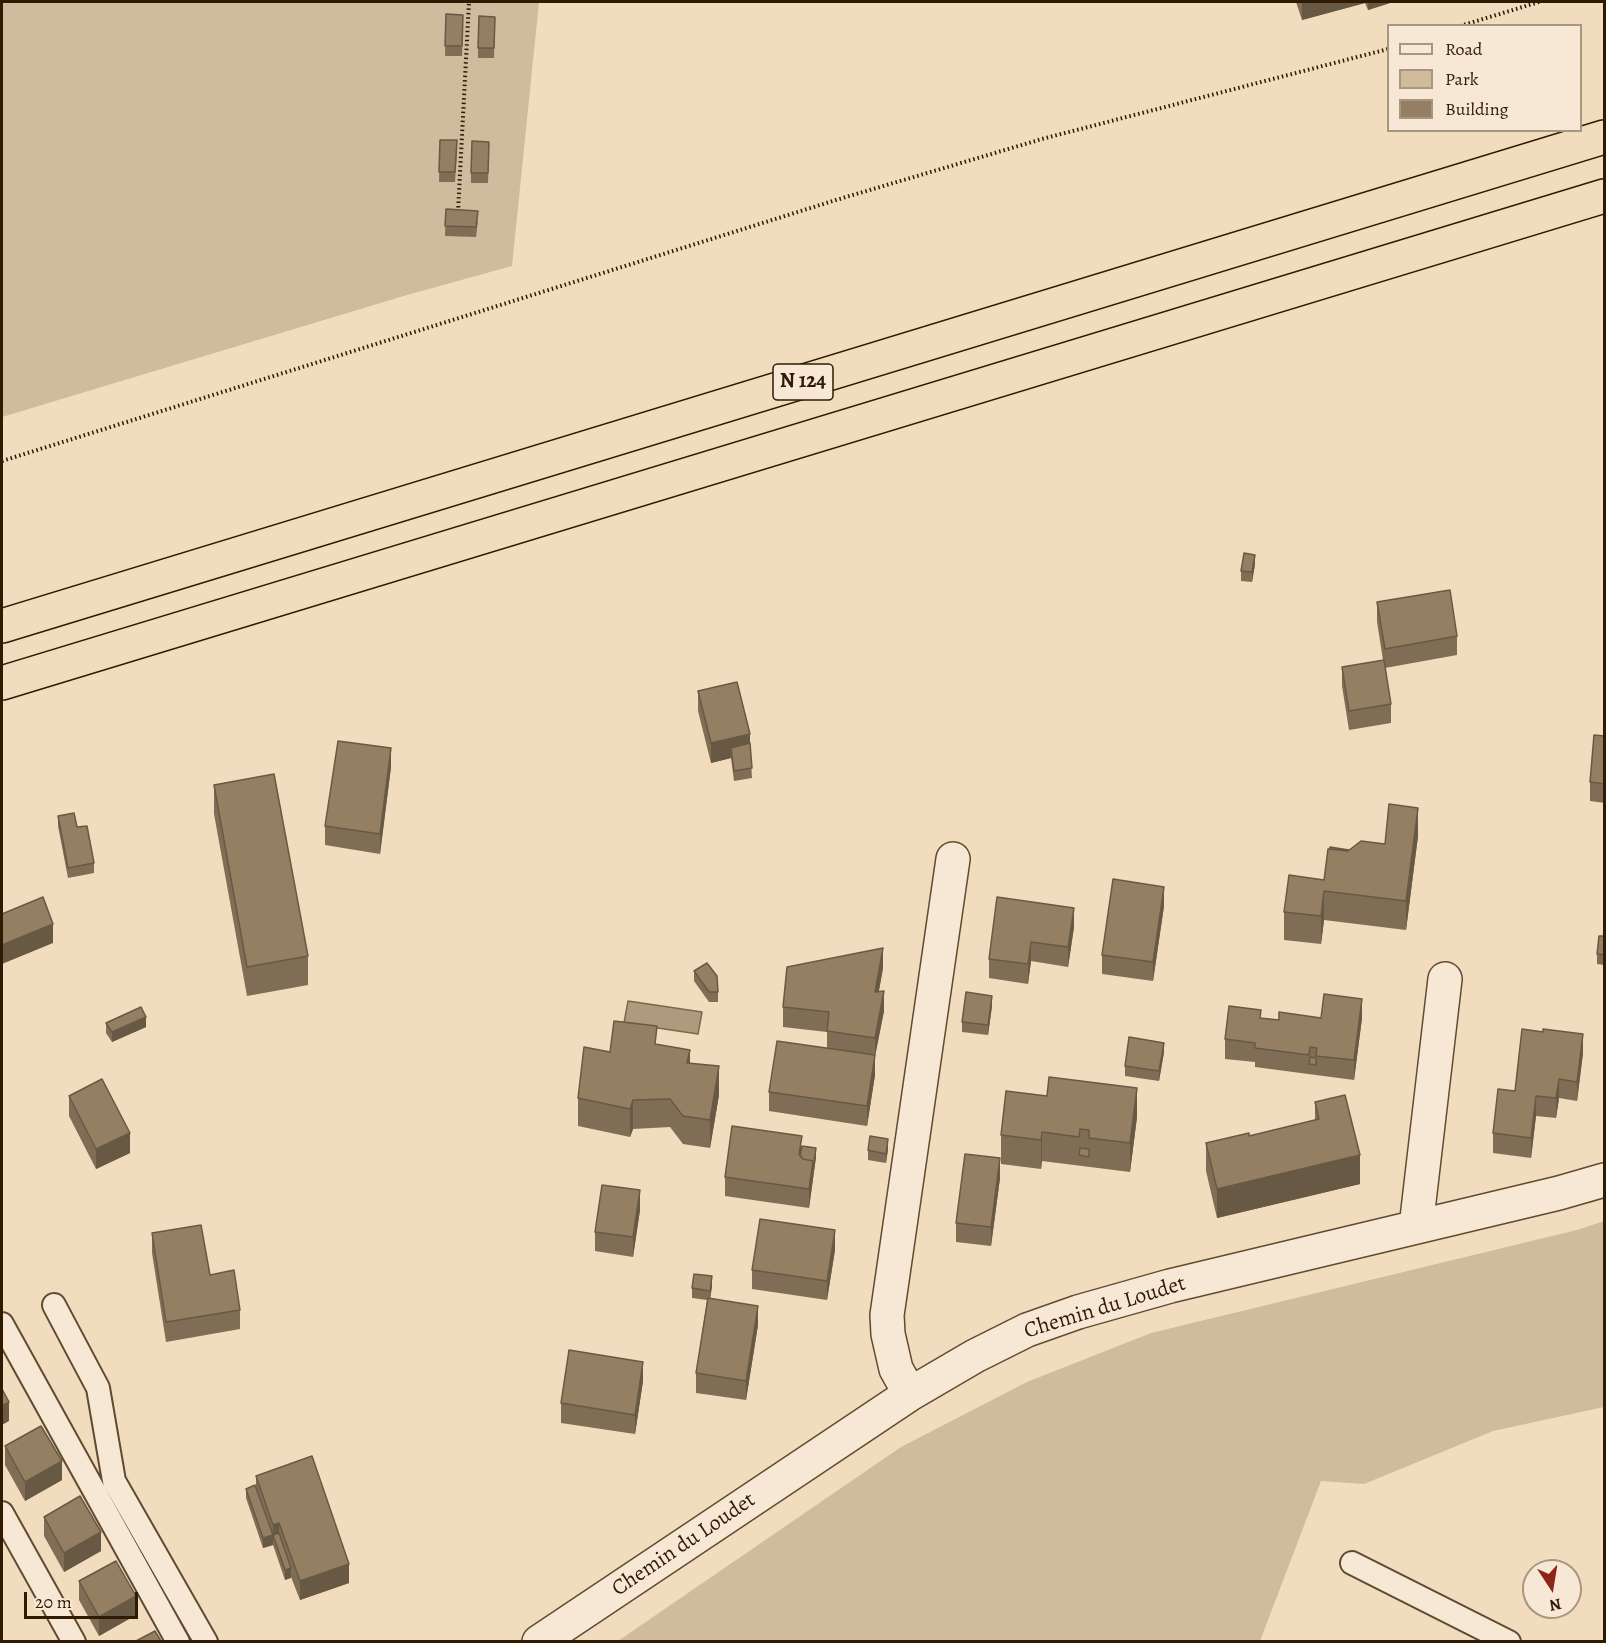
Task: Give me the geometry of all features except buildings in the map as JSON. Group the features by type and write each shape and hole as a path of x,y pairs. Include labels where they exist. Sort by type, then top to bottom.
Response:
{"highway":[{"name":"N 124","path":"2,626 1605,137"},
{"name":"N 124","path":"2,683 1605,196"}],"street":[{"path":"910,1394 896,1368 888,1334 887,1315 953,859"},
{"path":"1416,1227 1445,979"},
{"name":"Chemin du Loudet","path":"539,1641 910,1394 975,1356 1027,1330 1078,1312 1170,1286 1605,1180"}],"lane":[{"path":"54,1305 98,1388 114,1481 206,1641"},
{"path":"2,1324 178,1641"},
{"path":"2,1513 74,1641"},
{"path":"1352,1563 1486,1636 1509,1641"}],"path":[{"path":"458,212 469,2"},
{"path":"1467,24 1539,2"},
{"path":"2,461 847,196 1042,139 1387,51"}],"green space":[{"path":"2,2 539,2 512,266 407,295 2,417"},
{"path":"1604,1221 1604,1407 1493,1431 1364,1484 1321,1481 1260,1641 618,1641 901,1447 1027,1382 1151,1333 1577,1230"}],"shaded area":[{"path":"628,1001 702,1012 698,1034 624,1023"}]}
